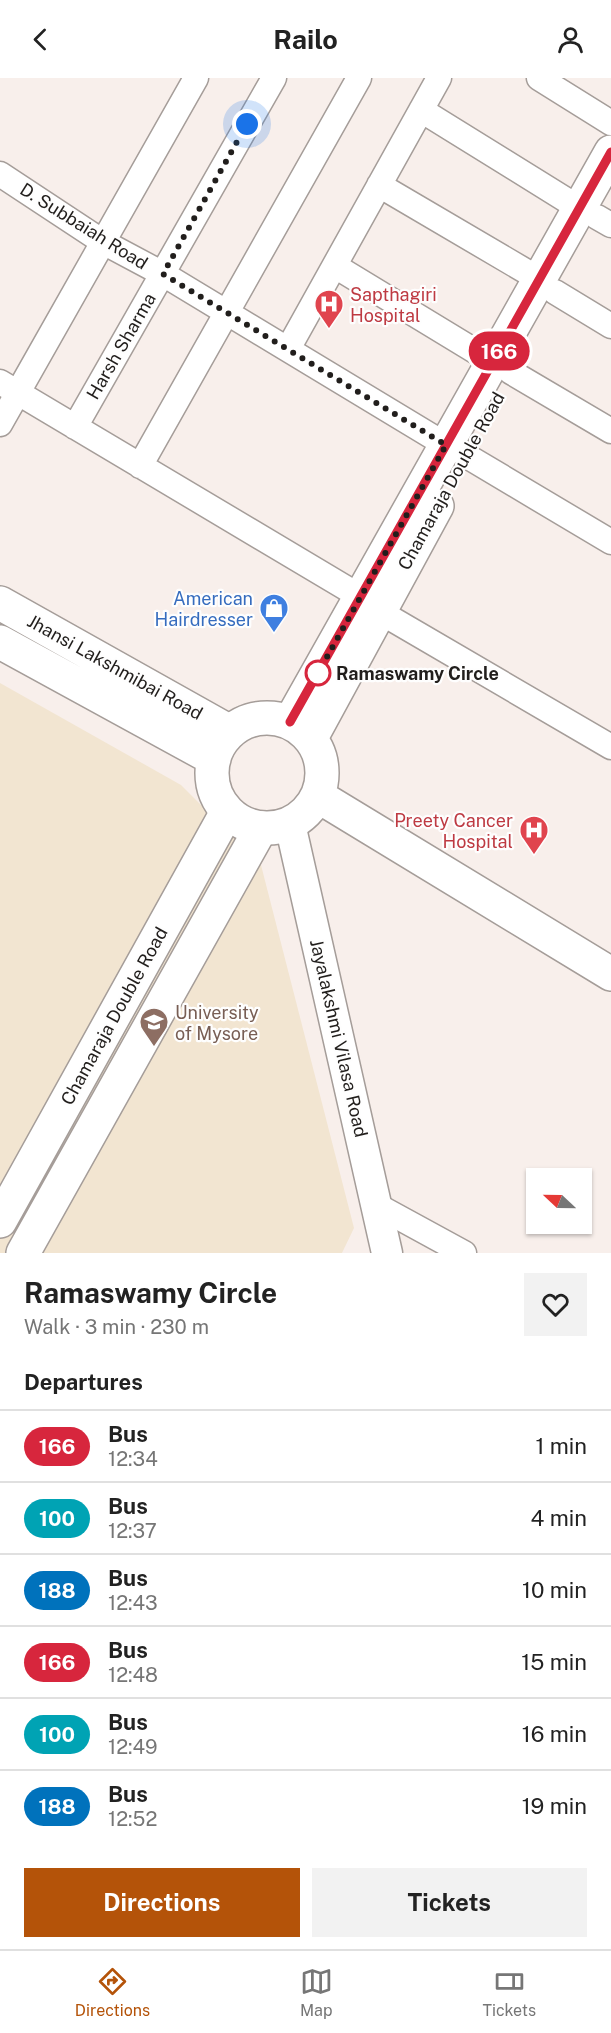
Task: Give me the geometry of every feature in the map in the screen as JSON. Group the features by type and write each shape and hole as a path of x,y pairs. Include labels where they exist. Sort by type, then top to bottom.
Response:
{"main road":[{"name":"Chamaraja Double Road","path":"301,730 547,286 600,211 611,152"},
{"name":"Jhansi Lakshmibai Road","path":"0,603 222,745"},
{"name":"Jhansi Lakshmibai Road","path":"0,642 222,745"},
{"path":"259,717 275,717 301,730 323,766 318,796 311,807 275,826 242,823 227,812 217,796 212,778 222,745 243,723 259,717"},
{"path":"318,796 611,974"},
{"name":"Chamaraja Double Road","path":"0,1221 227,812"},
{"name":"Chamaraja Double Road","path":"23,1253 275,826"}],"street":[{"name":"Harsh Sharma","path":"75,427 274,78"},
{"path":"140,466 359,78"},
{"path":"288,349 439,78"},
{"path":"539,78 611,123"},
{"path":"0,424 9,388 103,242 188,81"},
{"path":"420,110 600,211"},
{"name":"D. Subbaiah Road","path":"3,184 163,274 611,542"},
{"path":"379,185 611,326"},
{"path":"335,266 611,431"},
{"path":"9,388 611,747"},
{"name":"Jayalakshmi Vilasa Road","path":"275,826 387,1253"},
{"path":"376,1205 464,1253"}],"shaded area":[{"name":"University of Mysore","path":"0,683 181,785 261,865 354,1228 342,1253 0,1253"}],"bus line":[{"name":"166","path":"290,722 611,152"}],"place":[{"name":"Sapthagiri Hospital","path":"329,330"},
{"name":"American Hairdresser","path":"274,634"},
{"name":"Ramaswamy Circle","path":"318,673"},
{"name":"Preety Cancer Hospital","path":"534,856"},
{"name":"University of Mysore","path":"154,1048"}],"route":[{"path":"247,124 163,274 446,445 314,680 318,673"}]}
